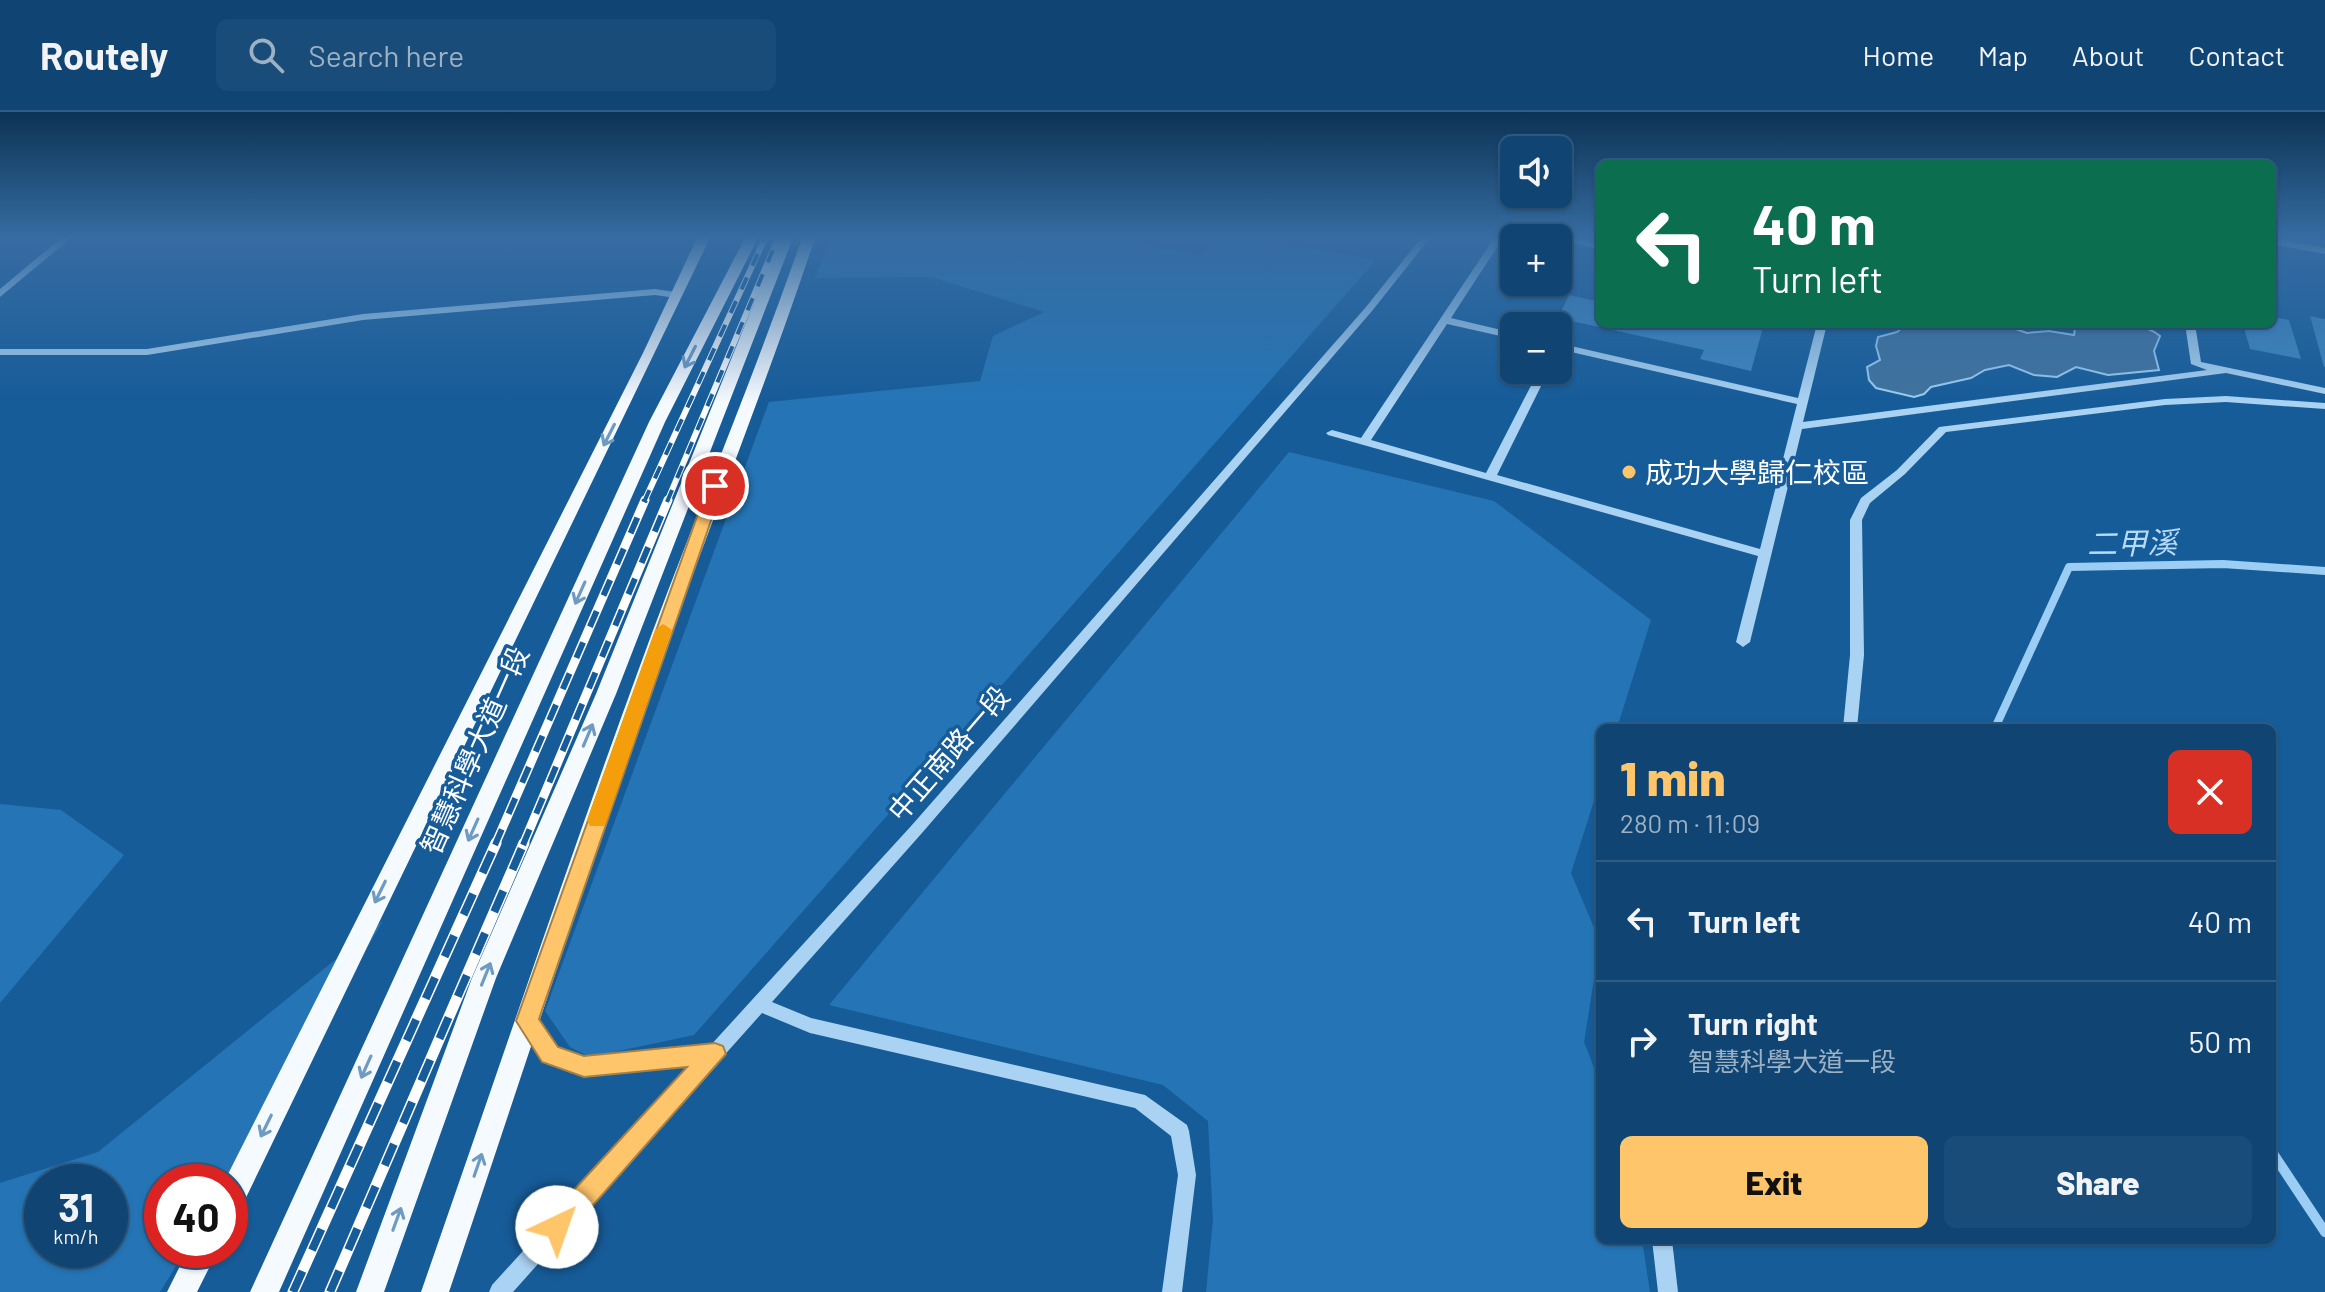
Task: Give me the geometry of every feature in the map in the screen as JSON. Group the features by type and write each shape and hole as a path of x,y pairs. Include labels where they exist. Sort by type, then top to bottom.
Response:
{"main road":[{"name":"智慧科學大道一段","path":"264,1292 657,422 724,293"},
{"path":"370,1292 484,978 649,585 765,293"},
{"path":"435,1292 709,502 770,352 790,293"},
{"name":"智慧科學大道一段","path":"248,1164 676,295"},
{"path":"649,585 709,502"},
{"path":"181,1292 194,1268"}],"street":[{"path":"0,352 147,352 363,317 643,293"},
{"path":"662,293 676,295"},
{"name":"中正南路一段","path":"499,1292 928,817 1382,293"},
{"path":"1364,442 1463,293"},
{"path":"1445,320 1500,333"},
{"path":"1743,642 1821,328"},
{"path":"2191,328 2196,364 2325,391"},
{"path":"1572,349 1803,402"},
{"path":"1797,426 2228,370"},
{"path":"1490,477 1537,384"},
{"path":"1850,724 1857,655 1856,520 1865,501 1901,472 1943,429 2165,402 2226,399 2325,406"},
{"path":"1332,433 1765,554"},
{"path":"759,1004 810,1025 1139,1101 1180,1131 1187,1175 1172,1292"},
{"path":"527,1021 550,1055 584,1067 715,1054"},
{"path":"1662,1244 1668,1292"}],"shaded area":[{"path":"983,293 1347,293 694,1035 590,1057 570,1047 545,1011 769,402 980,381 993,336 1044,312"},
{"path":"1902,328 2013,328 2027,333 2049,331 2074,335 2075,328 2144,328 2160,336 2154,351 2159,370 2108,375 2076,367 2057,377 2034,375 2009,365 1931,387 1924,394 1914,397 1876,388 1869,380 1867,367 1880,360 1876,346 1878,337"},
{"path":"1289,452 1494,501 1651,620 1618,724 1596,724 1596,795 1571,873 1596,932 1596,967 1584,1042 1596,1073 1596,1244 1643,1244 1650,1292 1206,1292 1213,1220 1208,1121 1163,1085 829,1005"},
{"path":"0,804 61,810 124,855 0,1003"},
{"path":"383,921 237,1164 144,1164 144,1268 175,1268 160,1292 0,1292 0,1183 24,1175 24,1268 128,1268 128,1164 60,1164 98,1152"}],"building":[{"path":"1569,296 1596,301 1596,326 1572,321 1572,312 1561,312"},
{"path":"2310,316 2325,319 2325,367 2324,367"},
{"path":"2276,318 2289,320 2301,359 2250,349 2244,328 2276,328"},
{"path":"1604,328 1763,328 1751,371 1700,359 1704,350"}],"waterway":[{"name":"二甲溪","path":"1997,724 2069,567 2223,564 2325,571"},
{"name":"二甲溪","path":"2276,1158 2325,1232"}],"railway":[{"path":"644,502 740,293"},
{"path":"667,502 755,293"},
{"path":"495,845 645,500"},
{"path":"523,845 668,500"},
{"path":"293,1292 496,843"},
{"path":"330,1292 524,843"}],"slow traffic":[{"path":"597,820 663,630"}],"place":[{"name":"成功大學歸仁校區","path":"1629,472"}],"route":[{"path":"557,1227 715,1054 584,1067 550,1055 527,1021 715,486"}]}
